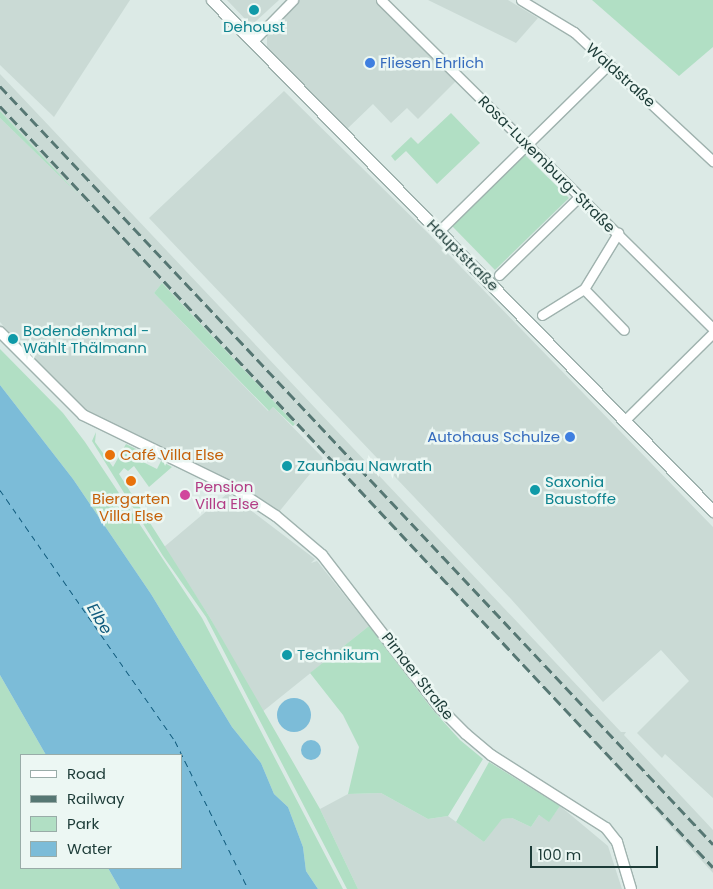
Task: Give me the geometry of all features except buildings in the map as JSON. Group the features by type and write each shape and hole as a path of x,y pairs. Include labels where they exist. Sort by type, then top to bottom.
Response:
{"main road":[{"name":"Hauptstraße","path":"212,0 254,40 713,512"}],"street":[{"path":"254,40 292,0"},
{"name":"Rosa-Luxemburg-Straße","path":"381,0 713,328"},
{"name":"Waldstraße","path":"521,0 574,32 713,161"},
{"path":"439,232 609,64"},
{"path":"499,275 580,196"},
{"path":"542,315 584,290 618,233"},
{"path":"584,290 624,330"},
{"name":"Pirnaer Straße","path":"0,332 83,415 235,489 276,516 322,555 440,708 466,734 491,755 606,828 617,842 631,889"},
{"path":"624,421 713,333"}],"shaded area":[{"path":"0,0 130,0 54,117 0,65"},
{"name":"Dehoust","path":"227,0 279,0 255,22 247,21"},
{"path":"298,0 376,0 457,80 418,119 407,108 391,123 373,104 347,129 267,48 267,32"},
{"path":"428,0 508,0 538,18 516,43"},
{"path":"0,74 621,732 626,732 624,735 713,830 713,873 540,684 162,283 154,293 268,411 273,407 323,458 278,513 237,485 84,410 44,372 0,322 0,118 80,196 0,111"},
{"path":"284,91 428,233 713,527 713,798 665,754 662,758 637,733 689,681 661,650 603,702 511,599 149,218"},
{"path":"228,493 315,559 311,563 317,561 369,626 262,712 209,616 164,547"},
{"path":"381,793 428,819 448,816 484,842 501,819 512,818 531,827 539,815 549,821 560,806 608,846 622,889 358,889 320,809 348,794"}],"green space":[{"path":"592,0 713,0 713,47 679,76"},
{"path":"0,111 80,196 0,118"},
{"path":"451,113 480,143 437,184 406,151 395,161 391,156 411,137 418,144"},
{"path":"525,155 569,198 495,270 452,226"},
{"path":"162,283 295,424 293,426 273,407 269,411 154,293"},
{"path":"0,349 63,413 85,442 202,618 343,889 318,889 306,871 303,847 288,807 274,794 261,763 232,727 151,594 73,479 0,385"},
{"path":"96,432 95,442 113,467 126,444 142,452 139,460 157,469 161,461 172,467 149,487 134,466 128,471 124,468 119,474 209,616 320,809 358,889 347,889 206,617 163,556 92,441"},
{"path":"369,626 432,709 460,740 483,759 448,816 428,819 381,793 348,794 359,747 343,715 310,673"},
{"path":"0,675 45,754 20,754 20,869 109,869 120,889 0,889"},
{"path":"489,762 560,806 549,822 539,815 531,827 512,818 502,819 484,842 456,822"}],"water":[{"name":"Elbe","path":"0,385 73,479 151,594 232,727 261,763 274,794 288,807 303,847 306,871 318,889 120,889 109,869 182,869 182,754 45,754 0,675"},
{"path":"294,698 306,703 311,715 306,727 294,732 282,727 277,715 282,703"},
{"path":"311,740 318,743 321,750 318,757 311,760 304,757 301,750 304,743"}],"ferry route":[{"path":"0,490 175,741 181,754"},
{"path":"182,755 248,889"}],"railway":[{"path":"0,86 713,844"},
{"path":"0,106 713,867"}],"place":[{"name":"Dehoust","path":"254,10"},
{"name":"Fliesen Ehrlich","path":"370,63"},
{"name":"Bodendenkmal - Wählt Thälmann","path":"13,339"},
{"name":"Autohaus Schulze","path":"570,437"},
{"name":"Café Villa Else","path":"110,455"},
{"name":"Zaunbau Nawrath","path":"287,466"},
{"name":"Biergarten Villa Else","path":"131,481"},
{"name":"Saxonia Baustoffe","path":"535,490"},
{"name":"Pension Villa Else","path":"185,495"},
{"name":"Technikum","path":"287,655"}]}
